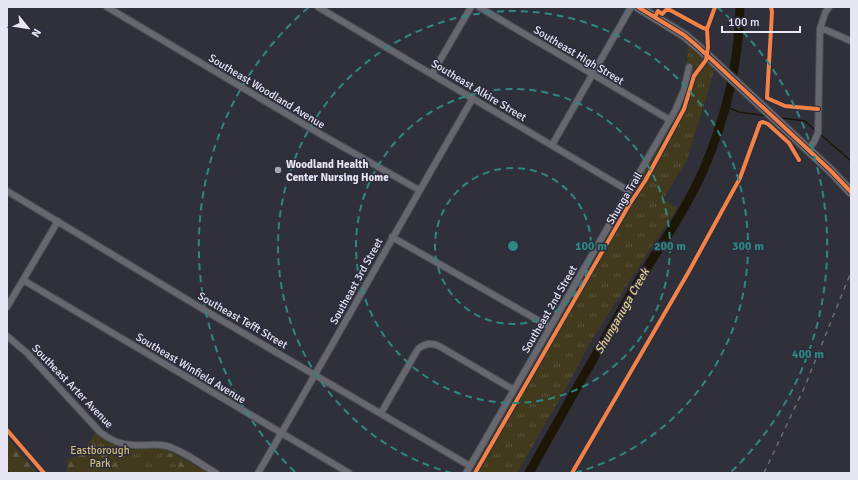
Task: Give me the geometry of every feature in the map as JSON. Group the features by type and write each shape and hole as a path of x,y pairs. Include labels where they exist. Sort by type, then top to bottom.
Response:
{"street":[{"name":"Southeast Woodland Avenue","path":"107,7 309,127 419,190"},
{"name":"Southeast Alkire Street","path":"319,7 629,191"},
{"path":"432,74 471,7"},
{"name":"Southeast High Street","path":"479,7 670,120"},
{"path":"552,146 631,7"},
{"path":"638,7 684,35 696,45 851,192"},
{"path":"808,150 818,133 820,30 825,13 829,7"},
{"path":"820,30 826,30 851,41"},
{"name":"Southeast 2nd Street","path":"466,473 680,102 688,68"},
{"name":"Southeast 3rd Street","path":"258,473 473,98"},
{"name":"Southeast Tefft Street","path":"7,191 210,313 470,466"},
{"path":"7,308 58,221"},
{"path":"392,237 550,327"},
{"name":"Southeast Winfield Avenue","path":"23,280 349,473"},
{"name":"Southeast Arter Avenue","path":"7,336 27,353 106,437 129,445 152,444 169,447 216,473"},
{"path":"381,413 418,349 428,344 439,346 514,390"}],"green space":[{"path":"688,43 715,68 687,160 663,199 677,208 596,333 517,473 469,473 681,106 690,75 691,66 687,65"},
{"name":"Eastborough Park","path":"96,432 110,443 125,448 166,449 208,473 70,473"},
{"path":"7,437 37,473 7,473"},
{"path":"90,441 105,450 112,448 123,454 129,463 129,473 67,473 67,461 79,454"},
{"path":"174,453 208,473 148,473 151,471 168,472 176,468 175,462 163,461 161,458 164,454"}],"waterway":[{"name":"Shunganuga Creek","path":"529,473 637,283 677,220 703,171 718,132 734,70 740,7"},
{"path":"725,106 739,112 767,116"},
{"path":"781,118 805,121 815,130"},
{"path":"820,134 851,161"}],"railway":[{"path":"764,473 805,386 851,272"}],"cycle path":[{"path":"638,7 684,35 696,45 830,170 851,192"},
{"name":"Shunga Trail","path":"475,473 629,205 645,181 684,109 694,76 706,60 708,47 707,29 715,7"},
{"path":"771,7 772,12 767,98 785,106 818,109"},
{"path":"655,17 658,11 662,14 666,10 670,10 707,29"},
{"path":"572,473 688,273 740,178 760,123 763,122 768,124 789,143 799,160"},
{"path":"7,430 44,473"}],"place":[{"name":"Woodland Health Center Nursing Home","path":"278,170"}]}
